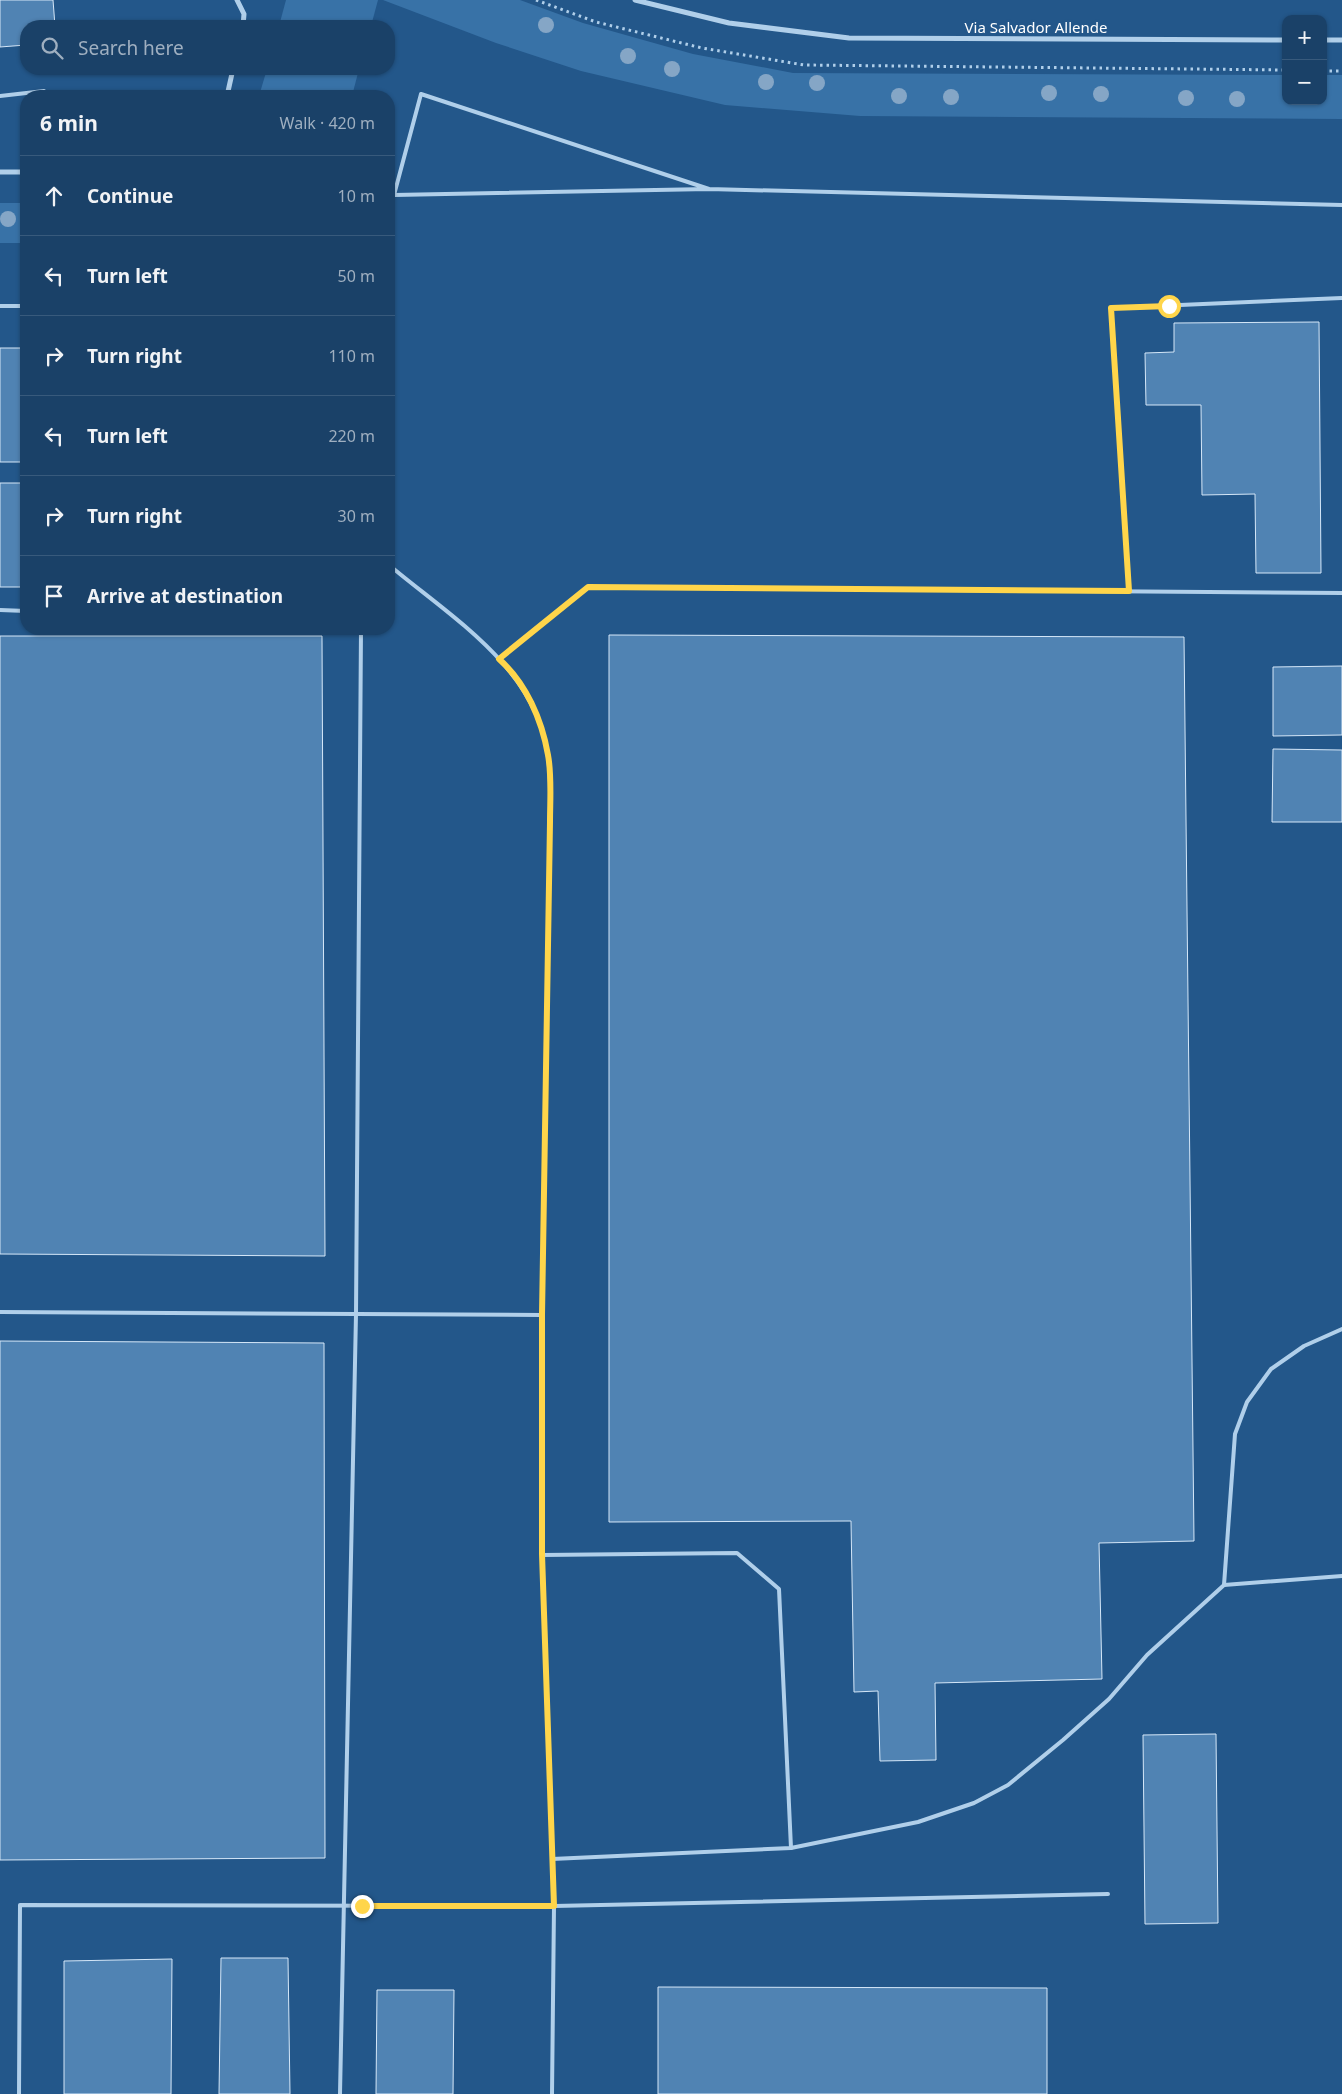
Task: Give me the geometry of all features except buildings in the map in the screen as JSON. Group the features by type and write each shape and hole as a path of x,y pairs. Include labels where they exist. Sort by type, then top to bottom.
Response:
{"street":[{"name":"Via Salvador Allende","path":"635,0 729,23 787,32 849,38 1282,40"},
{"path":"238,1 244,14 244,20"},
{"path":"1327,40 1342,40"},
{"path":"228,90 232,75"},
{"path":"0,172 20,172"}],"lane":[{"path":"0,96 20,94"},
{"path":"395,191 422,94 709,189"},
{"path":"395,195 709,189 1342,205"},
{"path":"1129,591 1111,308 1342,298"},
{"path":"0,306 20,306"},
{"path":"395,570 499,659 524,690 540,724 548,757 550,822 542,1315 542,1554 554,1906 552,2094"},
{"path":"499,659 588,587 1342,593"},
{"path":"0,610 20,611"},
{"path":"340,2094 356,1314 361,635"},
{"path":"0,1312 542,1315"},
{"path":"1224,1585 1235,1434 1247,1402 1270,1369 1304,1346 1342,1329"},
{"path":"542,1554 737,1553 779,1590 791,1848"},
{"path":"552,1858 791,1848 918,1822 974,1803 1008,1785 1109,1699 1147,1655 1224,1585 1342,1576"},
{"path":"19,2094 20,1905 554,1906 1108,1894"}],"path":[{"path":"1327,71 1342,71"}],"shaded area":[{"path":"286,0 378,0 373,20 281,20"},
{"path":"383,0 520,0 583,23 693,54 793,73 1282,75 1282,105 1327,105 1327,75 1342,75 1342,119 860,116 725,105 581,71 496,43"},
{"path":"265,75 357,75 354,90 261,90"},
{"path":"0,203 20,203 20,243 0,243"}],"route":[{"path":"362,1906 554,1906 542,1554 542,1315 550,822 548,757 540,724 524,690 499,659 588,587 1129,591 1111,308 1169,306"}]}
